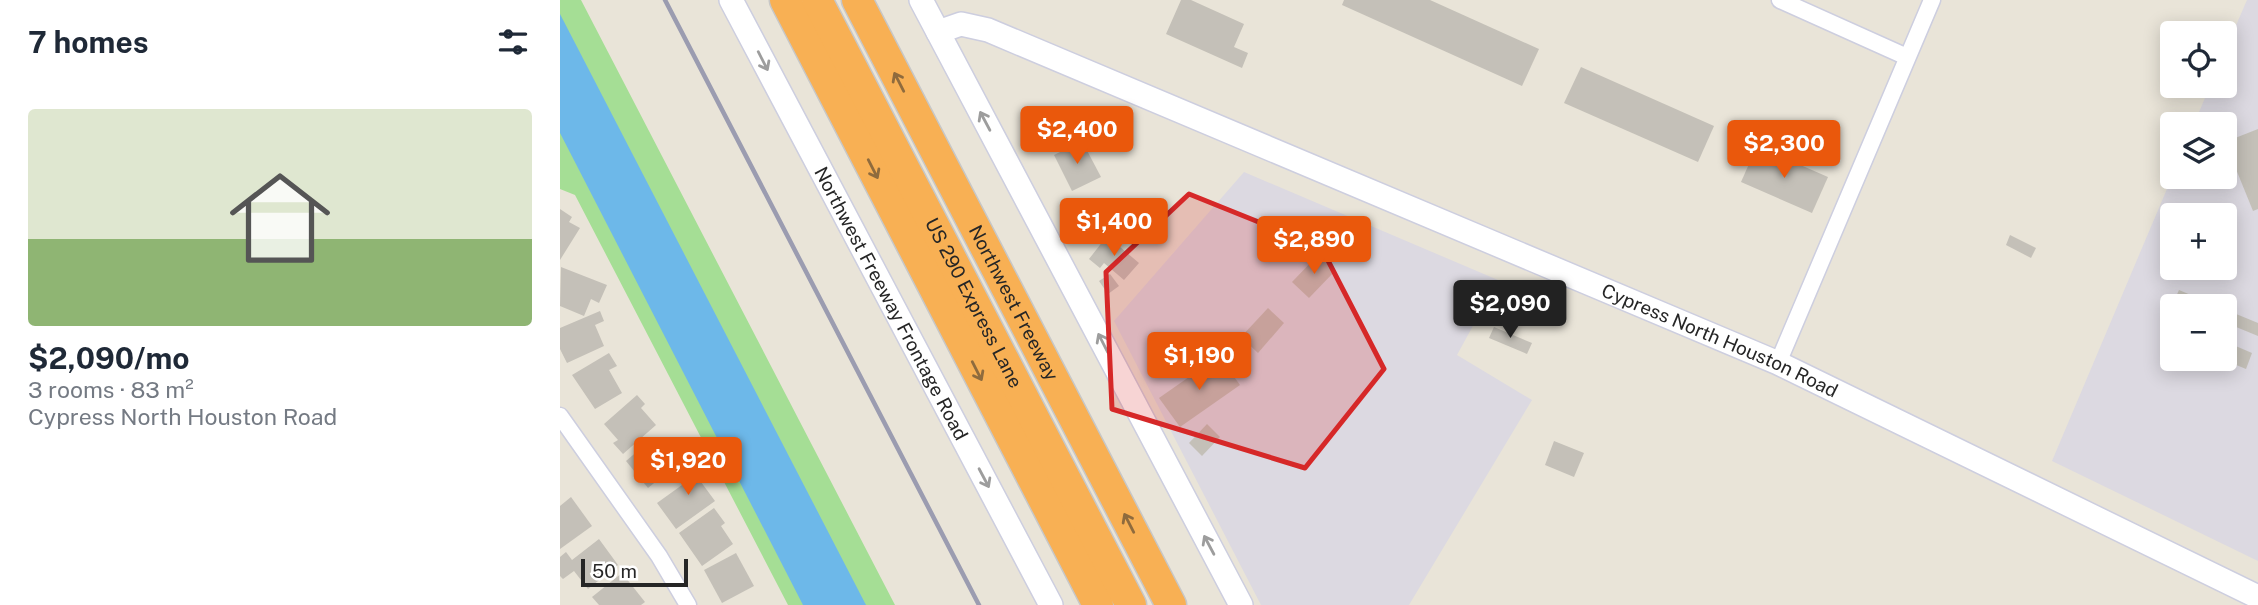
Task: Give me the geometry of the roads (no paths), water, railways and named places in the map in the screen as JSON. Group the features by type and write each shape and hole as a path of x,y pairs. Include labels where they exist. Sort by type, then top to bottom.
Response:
{"highway":[{"path":"785,0 1098,605"},
{"name":"US 290 Express Lane","path":"817,0 1131,605"},
{"name":"Northwest Freeway","path":"857,0 1171,605"}],"main road":[{"name":"Northwest Freeway Frontage Road","path":"731,0 1051,605"},
{"path":"920,0 1241,605"},
{"name":"Cypress North Houston Road","path":"937,32 961,24 988,30 1778,363 2258,597"}],"street":[{"path":"1780,0 1907,57"},
{"path":"1778,363 1931,0"},
{"path":"560,416 659,556 688,605"}],"water":[{"path":"560,14 866,605 803,605 560,133"}],"railway":[{"path":"665,0 979,605"}]}
